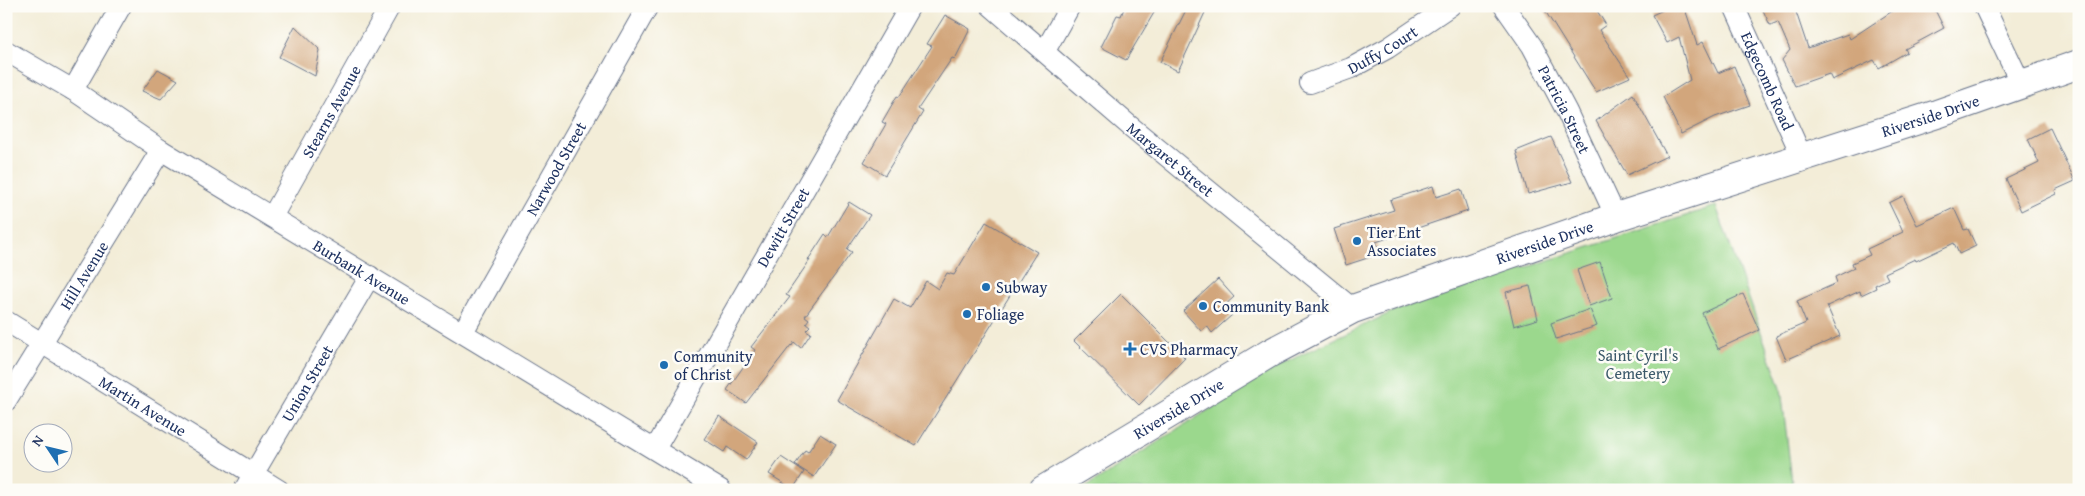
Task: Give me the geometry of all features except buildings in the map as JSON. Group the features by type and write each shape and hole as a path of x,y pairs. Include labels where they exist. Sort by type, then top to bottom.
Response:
{"main road":[{"name":"Riverside Drive","path":"1043,490 1270,353 1353,309 1616,217 1937,114 2079,64"}],"street":[{"path":"74,90 121,6"},
{"name":"Stearns Avenue","path":"272,217 390,6"},
{"name":"Narwood Street","path":"463,332 648,6"},
{"name":"Dewitt Street","path":"655,449 910,6"},
{"name":"Margaret Street","path":"991,6 1130,126 1353,309"},
{"path":"1045,51 1070,6"},
{"name":"Duffy Court","path":"1310,83 1359,64 1388,48 1450,6"},
{"name":"Patricia Street","path":"1504,6 1532,46 1567,112 1616,217"},
{"name":"Edgecomb Road","path":"1734,6 1802,157"},
{"path":"1984,6 2021,84"},
{"name":"Burbank Avenue","path":"6,50 74,90 161,150 720,490"},
{"name":"Hill Avenue","path":"6,401 161,150"},
{"name":"Union Street","path":"249,482 370,276"},
{"name":"Martin Avenue","path":"6,321 42,343 249,482 280,490"}],"green space":[{"name":"Saint Cyril's Cemetery","path":"1716,206 1781,388 1793,490 1082,490 1278,366 1398,309"}],"place":[{"name":"Tier Ent Associates","path":"1357,241"},
{"name":"Subway","path":"986,287"},
{"name":"Community Bank","path":"1203,306"},
{"name":"Foliage","path":"967,314"},
{"name":"CVS Pharmacy","path":"1130,349"},
{"name":"Community of Christ","path":"664,365"}]}
